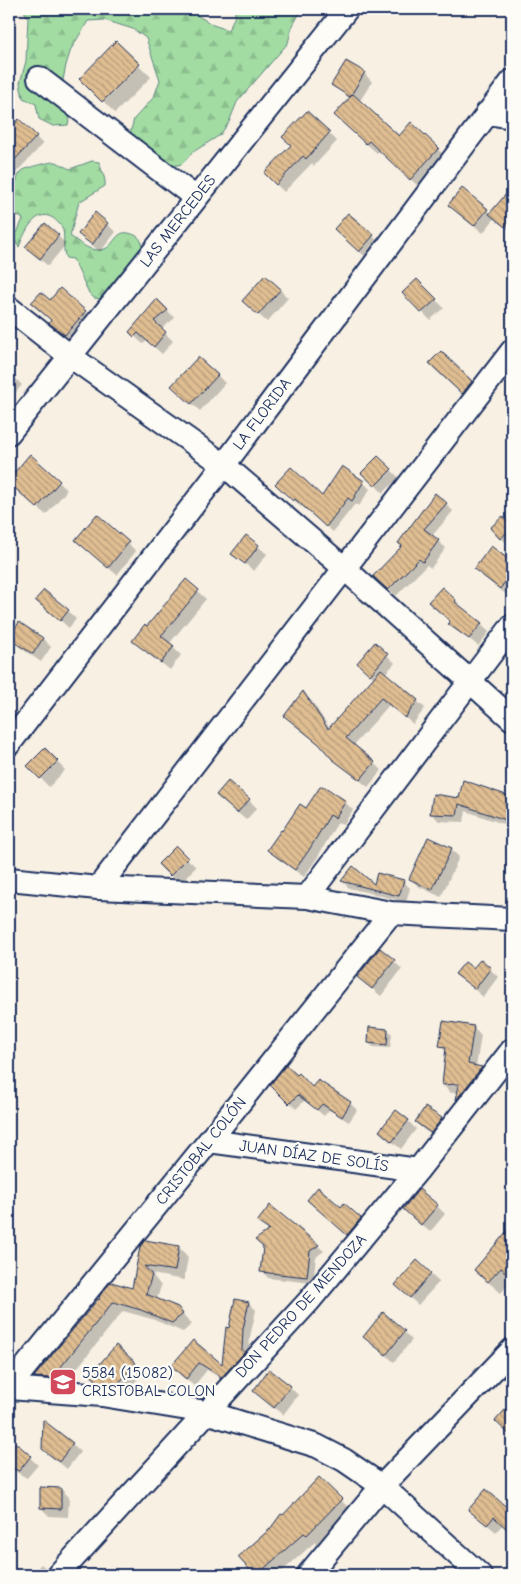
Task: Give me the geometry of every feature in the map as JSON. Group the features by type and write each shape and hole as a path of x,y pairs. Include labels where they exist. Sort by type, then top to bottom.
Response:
{"street":[{"name":"LAS MERCEDES","path":"9,433 347,9"},
{"path":"39,78 196,198"},
{"name":"LA FLORIDA","path":"9,744 224,465 512,80"},
{"path":"488,113 512,117"},
{"path":"9,308 70,356 224,465 344,568 512,719"},
{"path":"98,888 512,351"},
{"path":"307,897 512,626"},
{"path":"9,879 98,888 307,897 391,913 512,919"},
{"name":"CRISTOBAL COLÓN","path":"9,1387 391,913"},
{"name":"DON PEDRO DE MENDOZA","path":"58,1575 309,1301 418,1170 512,1050"},
{"name":"JUAN DÍAZ DE SOLÍS","path":"209,1141 418,1170"},
{"path":"308,1575 382,1486 512,1350"},
{"path":"9,1387 102,1395 206,1412 316,1446 344,1460 382,1486 480,1575"}],"green space":[{"path":"23,9 187,9 213,25 228,30 235,16 235,9 302,9 292,27 288,43 237,102 229,122 220,135 193,152 182,164 150,171 130,134 134,119 154,97 160,80 146,38 133,29 104,20 88,21 71,49 63,80 71,110 68,125 53,126 39,119 36,104 23,98 20,83 26,61 28,18"},
{"path":"92,161 99,162 105,186 79,202 70,236 94,250 108,247 118,236 126,233 138,237 142,245 134,263 119,285 111,284 103,299 94,298 89,293 73,259 66,258 63,230 53,218 41,216 31,223 19,247 14,240 23,219 17,215 9,214 9,188 15,185 24,170 53,162 70,169"}],"building":[{"path":"116,41 140,64 102,102 79,79"},
{"path":"346,61 365,72 350,97 331,85"},
{"path":"353,94 399,136 411,122 439,148 410,180 369,141 366,144 334,115"},
{"path":"307,111 330,132 306,159 303,156 276,185 264,173 291,145 282,137"},
{"path":"19,119 37,136 9,166 9,131"},
{"path":"512,187 512,218 505,227 489,214"},
{"path":"462,188 488,209 474,226 448,205"},
{"path":"95,212 108,223 92,245 78,234"},
{"path":"348,213 374,235 359,252 334,229"},
{"path":"45,223 59,235 40,259 25,247"},
{"path":"265,275 281,289 258,315 242,301"},
{"path":"417,279 437,299 421,313 402,293"},
{"path":"60,288 86,311 65,335 49,323 51,320 31,303 41,292 50,300"},
{"path":"157,299 168,310 154,321 166,332 154,347 138,333 134,337 129,332"},
{"path":"441,351 472,381 462,394 429,363"},
{"path":"198,357 218,375 191,404 171,386"},
{"path":"30,454 60,481 37,508 9,483 9,479"},
{"path":"378,456 392,469 375,486 361,473"},
{"path":"342,466 364,481 352,501 348,498 326,527 275,484 291,467 322,496"},
{"path":"435,493 447,503 424,529 439,540 423,562 419,559 388,590 373,576 402,546 398,543"},
{"path":"97,514 129,542 108,568 75,540"},
{"path":"503,516 512,528 500,539 490,528"},
{"path":"246,535 259,545 245,564 231,554"},
{"path":"491,546 512,562 512,572 500,589 474,569"},
{"path":"186,579 199,590 161,636 174,646 161,663 132,641"},
{"path":"442,587 456,600 455,602 482,623 469,639 448,624 450,621 428,602"},
{"path":"44,590 69,610 60,621 35,600"},
{"path":"19,622 43,638 33,654 9,639"},
{"path":"375,642 388,654 370,675 357,663"},
{"path":"381,669 418,700 405,718 381,698 346,738 375,762 360,780 332,759 319,744 284,716 303,691 328,729"},
{"path":"45,748 58,761 40,779 27,766"},
{"path":"463,780 512,797 512,812 509,821 459,804 457,815 430,814 433,794 459,798"},
{"path":"228,781 250,799 237,813 216,795"},
{"path":"320,787 325,787 346,801 335,818 330,815 295,870 267,850 300,804 306,808"},
{"path":"428,837 452,848 432,890 409,879"},
{"path":"176,846 188,858 170,876 158,864"},
{"path":"353,866 374,884 377,873 404,880 399,896 341,881"},
{"path":"380,948 395,960 372,989 357,977"},
{"path":"481,959 491,968 475,989 455,974 465,962 473,968"},
{"path":"443,1021 474,1026 468,1064 482,1067 456,1100 459,1084 442,1085 446,1047 439,1046"},
{"path":"369,1027 388,1029 387,1045 368,1043"},
{"path":"286,1065 297,1075 299,1073 312,1087 318,1080 351,1102 342,1117 322,1104 317,1110 298,1095 289,1104 270,1085"},
{"path":"425,1107 442,1118 431,1133 415,1122"},
{"path":"396,1110 409,1120 392,1142 379,1131"},
{"path":"318,1187 341,1207 344,1203 361,1218 347,1235 307,1200"},
{"path":"419,1189 438,1205 421,1225 403,1209"},
{"path":"270,1205 319,1245 310,1251 307,1277 260,1272 263,1247 255,1240 269,1230 257,1222"},
{"path":"512,1225 512,1279 501,1268 488,1282 474,1270"},
{"path":"145,1240 179,1246 175,1271 144,1266 152,1275 146,1294 178,1307 183,1314 172,1323 141,1310 113,1302 52,1378 34,1377 99,1300 100,1295 111,1282 132,1288 140,1247"},
{"path":"417,1260 431,1273 410,1298 395,1285"},
{"path":"235,1299 249,1302 243,1329 242,1350 245,1352 220,1379 220,1376 199,1363 186,1379 171,1366 193,1340 222,1364 226,1327 229,1328"},
{"path":"383,1312 405,1331 386,1355 363,1337"},
{"path":"116,1345 136,1363 118,1384 97,1381 90,1375"},
{"path":"269,1369 291,1386 274,1408 253,1391"},
{"path":"512,1402 512,1437 495,1421"},
{"path":"43,1420 73,1443 59,1462 42,1449"},
{"path":"16,1443 31,1456 19,1471 9,1466 9,1451"},
{"path":"319,1477 342,1499 307,1535 304,1533 257,1575 254,1575 238,1557 270,1529 281,1514 283,1515"},
{"path":"40,1487 61,1488 61,1509 40,1508"},
{"path":"486,1489 512,1512 512,1534 494,1517 487,1525 468,1510"}],"place":[{"name":"5584 (15082) CRISTOBAL COLON","path":"63,1382"}]}
